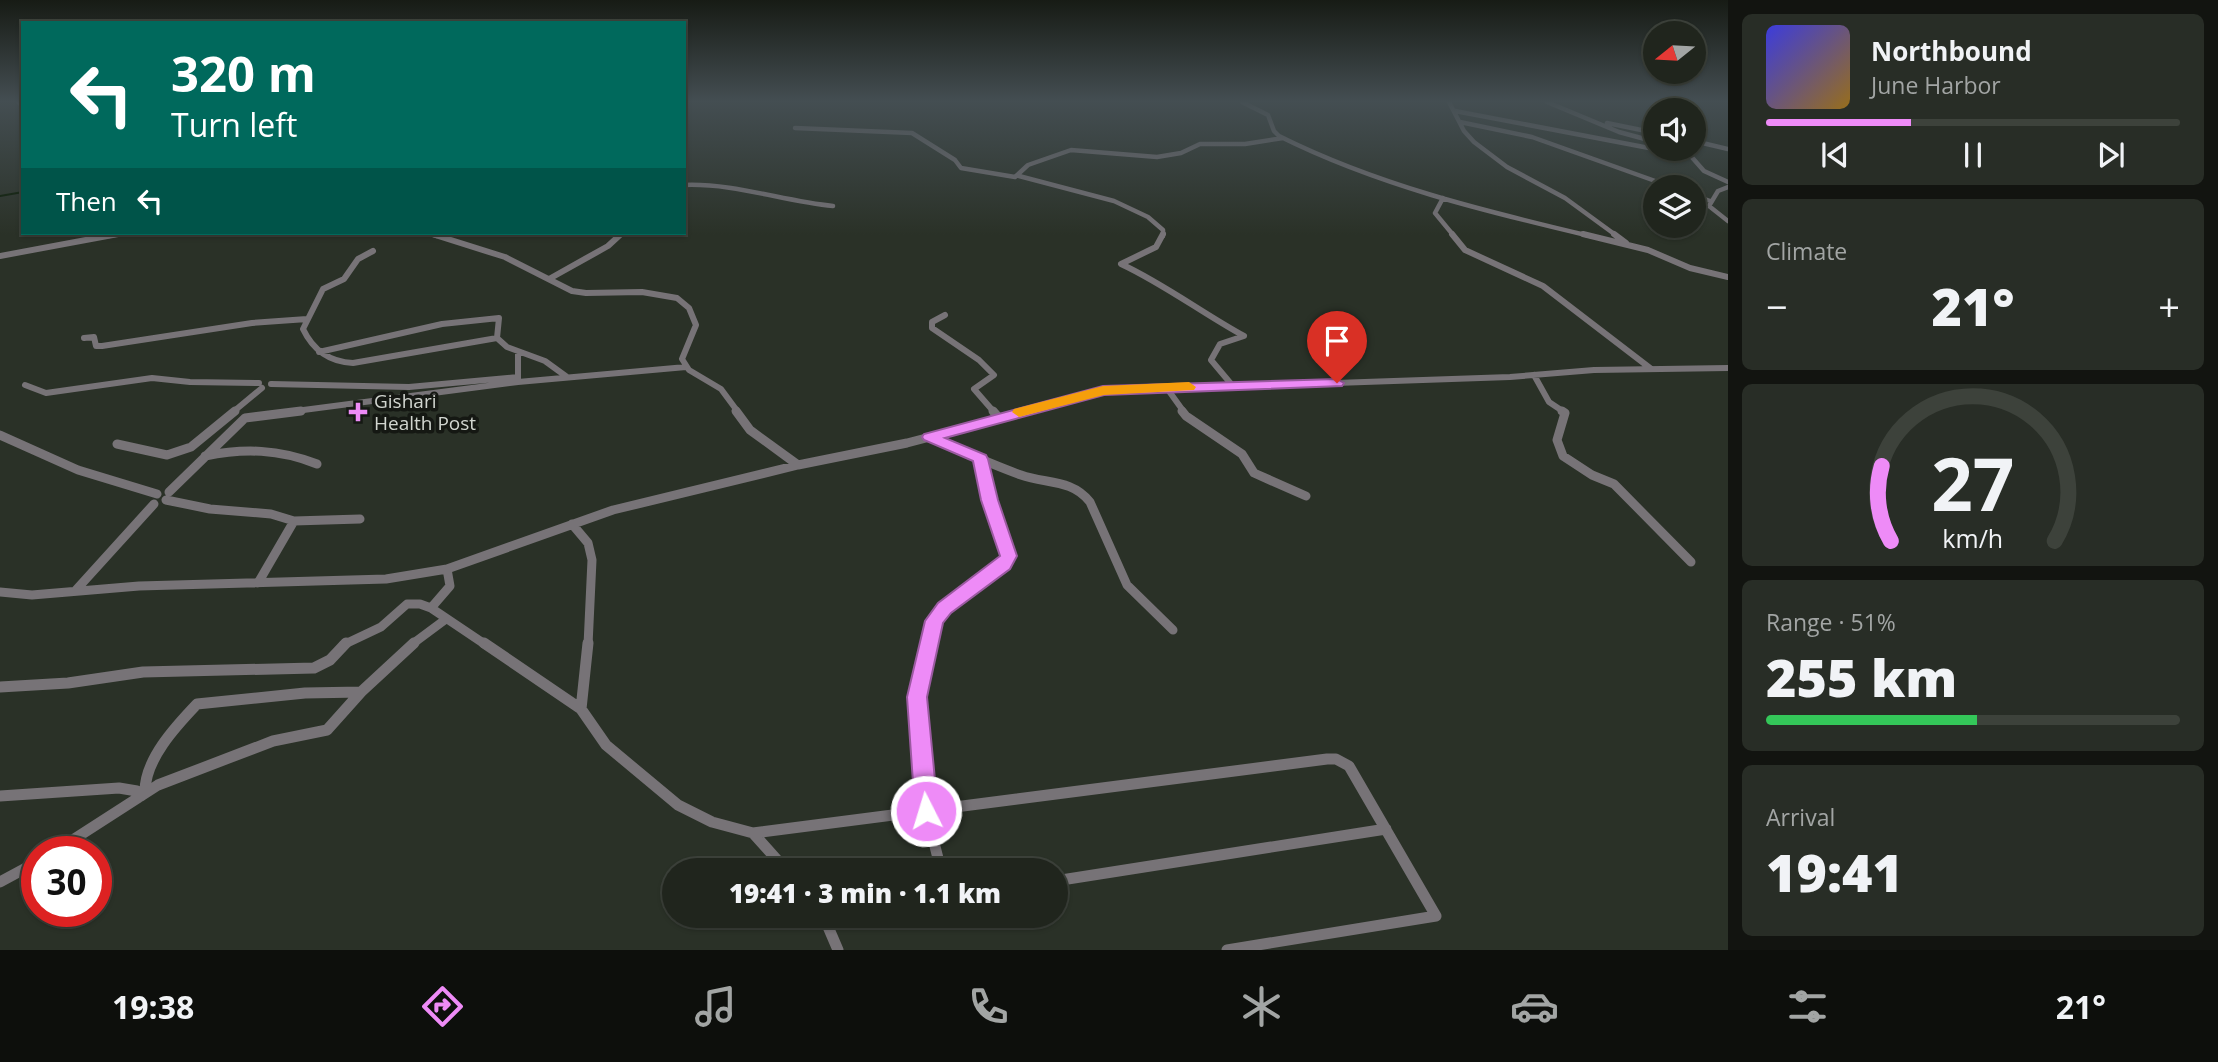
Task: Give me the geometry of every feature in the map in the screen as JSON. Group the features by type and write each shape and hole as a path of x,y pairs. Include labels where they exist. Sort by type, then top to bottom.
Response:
{"street":[{"path":"930,146 955,159 961,168 993,175 1019,176 1065,191 1109,199 1154,221 1163,230 1162,240 1147,253 1122,264 1157,281 1189,305 1244,336 1220,344 1211,360 1232,385"},
{"path":"1019,176 1028,164 1072,150 1157,158 1181,153 1195,146"},
{"path":"1300,146 1325,159 1473,208 1648,250 1690,268 1728,277"},
{"path":"1480,146 1502,164 1566,198 1629,246"},
{"path":"1558,146 1643,177"},
{"path":"1695,161 1702,170 1728,182 1710,201 1709,206 1728,220"},
{"path":"686,185 716,184 794,202 833,206"},
{"path":"1443,198 1435,213 1465,250 1543,286 1650,368"},
{"path":"1706,200 1710,201"},
{"path":"0,256 116,235"},
{"path":"435,235 486,250 582,294 639,290 676,300 690,310 696,325 682,359 686,367 717,386 751,430 798,465"},
{"path":"549,279 608,246 621,235"},
{"path":"373,251 358,259 344,279 325,286 307,319 304,331 319,352 345,363 353,363 497,338"},
{"path":"945,315 932,322 932,328 979,360 994,375 974,389 999,418"},
{"path":"319,352 442,324 499,318 497,338 502,344 545,361 567,377"},
{"path":"84,338 94,337 96,346 102,346 252,323 307,319"},
{"path":"518,352 518,379"},
{"path":"182,450 269,380 271,384 409,387 686,367"},
{"path":"0,592 32,595 76,590 386,579 447,569 613,510 798,465 930,437 1103,391 1534,375 1650,368 1717,367 1728,370"},
{"path":"1534,375 1549,402 1566,414 1557,440 1561,454 1592,475 1614,484 1691,562"},
{"path":"25,385 46,393 152,378 260,386"},
{"path":"219,424 239,422 254,416 518,379"},
{"path":"117,444 167,455 191,447 260,386"},
{"path":"1166,387 1186,416 1242,454 1254,473 1306,496"},
{"path":"76,590 154,504 167,496 239,422"},
{"path":"0,435 78,470 210,509 271,514 294,521 359,519"},
{"path":"930,437 1034,479 1066,484 1082,492 1090,502 1128,585 1173,629"},
{"path":"205,456 247,449 270,449 300,456 317,464"},
{"path":"939,858 926,811 917,697 934,621 945,608 1003,565 1008,556 989,500 981,459"},
{"path":"154,504 151,499 158,494"},
{"path":"257,583 294,521"},
{"path":"572,524 587,542 593,568 580,709"},
{"path":"431,608 450,586 447,569"},
{"path":"0,687 68,683 143,672 314,668 330,660 348,642 381,627 407,604 420,604 431,608 535,674 580,709 606,745 678,805 712,822 753,833 1336,759 1349,766 1436,916 1227,950"},
{"path":"79,836 143,794 177,777 273,741 327,730 361,692 407,648 446,619"},
{"path":"143,794 143,784 158,753 197,704 305,693 361,692"},
{"path":"0,796 119,788 137,790 143,794"},
{"path":"1068,879 1386,829"},
{"path":"753,833 775,858"},
{"path":"0,882 21,871"},
{"path":"829,928 838,950"}],"waterway":[{"path":"0,196 21,192"}],"slow traffic":[{"path":"1019,412 1103,391 1189,387"}],"place":[{"name":"Gishari Health Post","path":"358,412"}],"route":[{"path":"926,811 917,697 934,621 938,614 966,590 1003,565 1008,556 989,500 981,459 930,437 1103,391 1337,383"}]}
